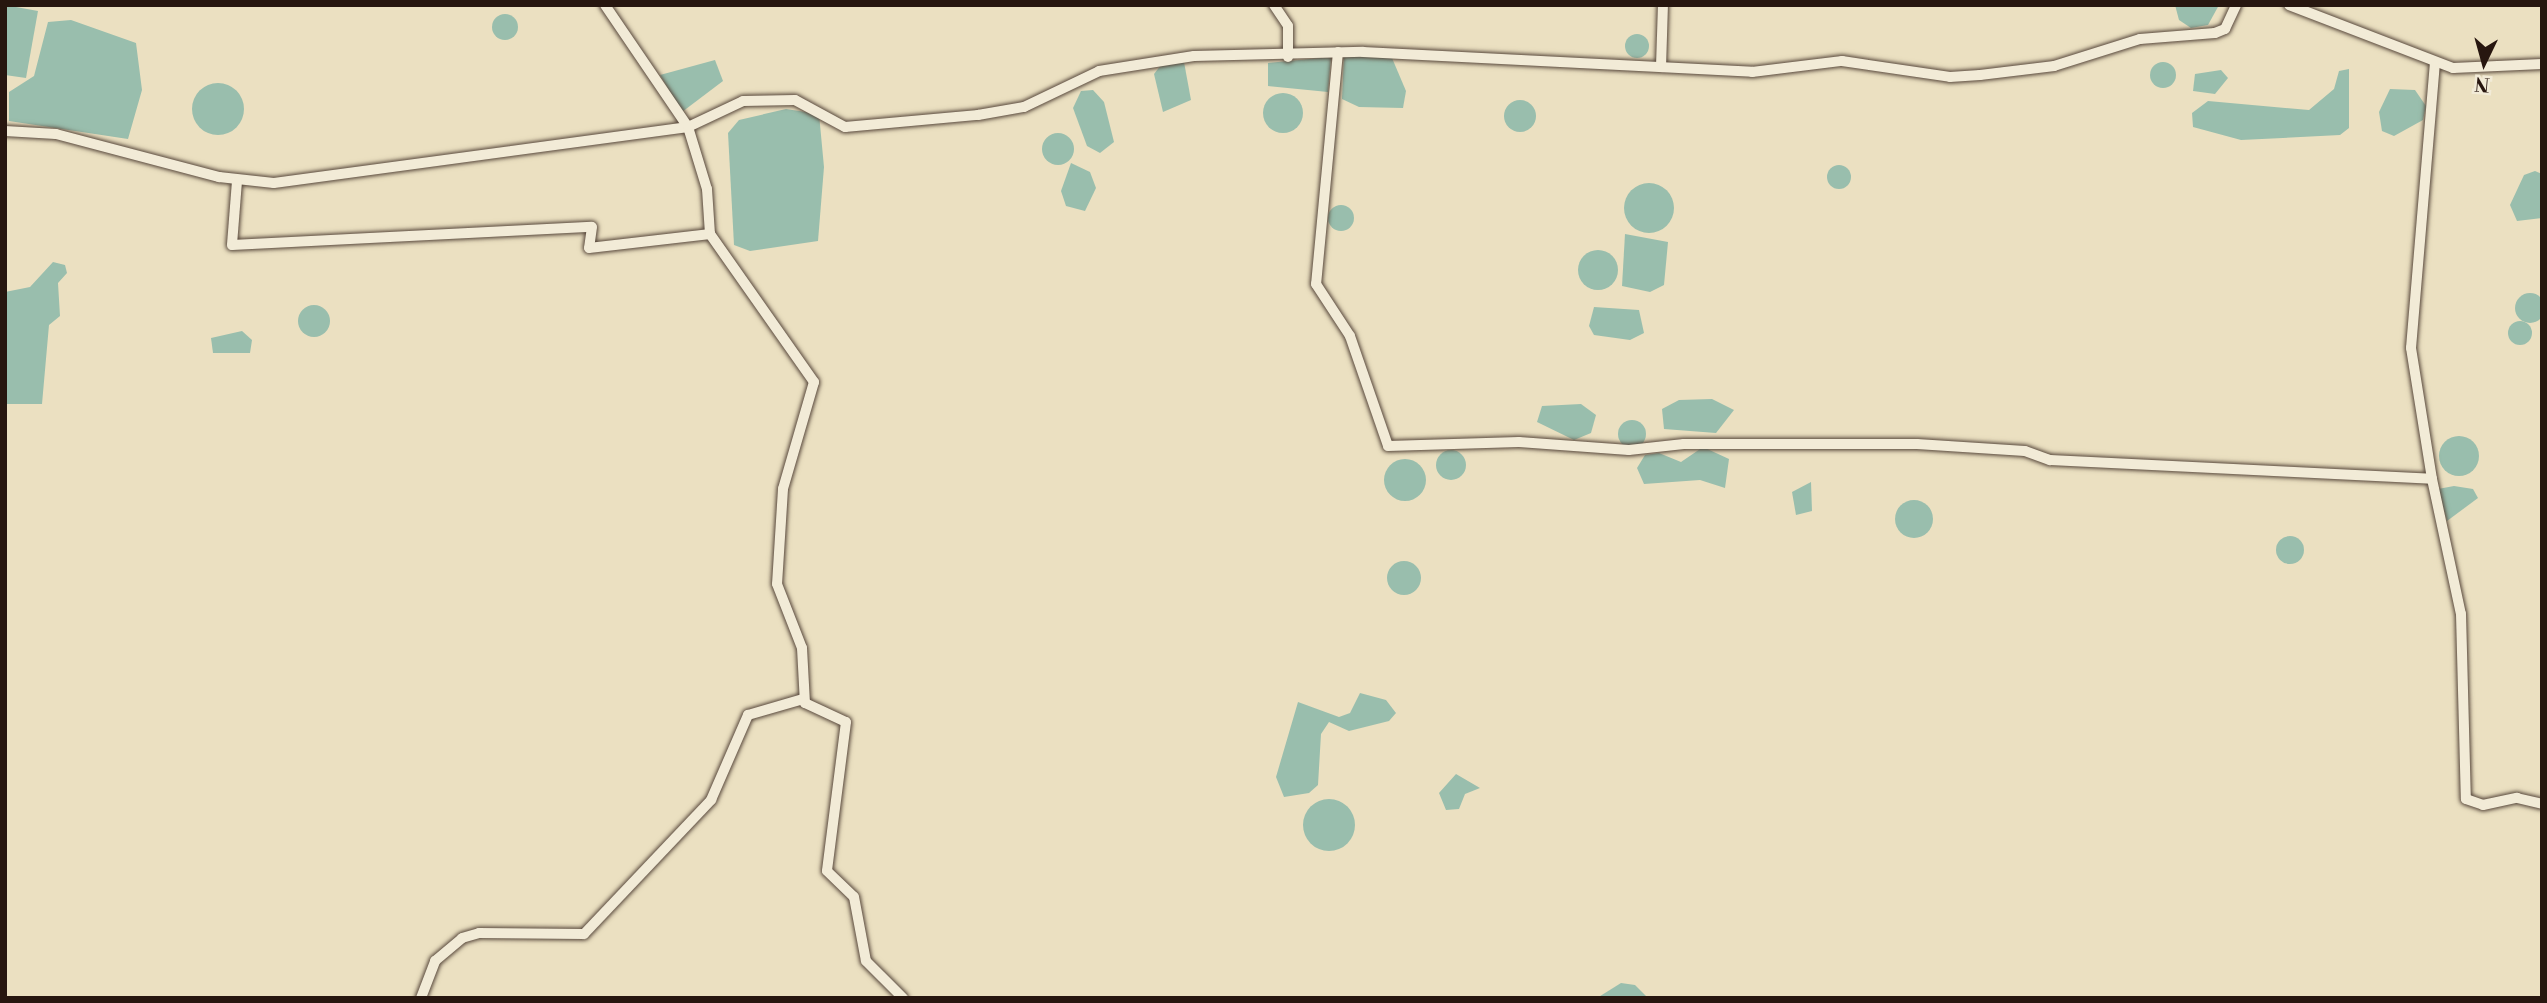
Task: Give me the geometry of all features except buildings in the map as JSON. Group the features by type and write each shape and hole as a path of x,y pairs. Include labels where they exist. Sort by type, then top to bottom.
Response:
{"street":[{"path":"605,5 688,127 707,190 710,234 814,382 783,489 775,548 777,584 802,648 803,699"},
{"path":"1274,5 1288,26 1289,57"},
{"path":"1661,67 1662,5"},
{"path":"5,131 56,134 237,180 274,183 688,127 743,101 776,99 817,107 845,127 978,115 1024,107 1098,71 1160,60 1289,57 1338,52 1752,72 1842,61 1950,77 2038,69 2140,39 2215,33 2225,29 2236,5"},
{"path":"2289,5 2435,62 2477,72 2542,64"},
{"path":"1338,52 1316,284 1350,337 1388,446 1519,442 1629,450 1684,444 1917,444 2025,451 2050,460 2432,479"},
{"path":"2435,62 2411,348 2432,479 2461,614 2466,799 2483,805 2517,798 2542,804"},
{"path":"237,180 232,245 592,227 589,248 710,234"},
{"path":"421,998 435,961 462,939 479,933 584,934 711,800 748,715 803,699 845,722 827,871 854,897 866,961 903,998"}],"shaded area":[{"path":"5,5 38,11 26,78 5,75"},
{"path":"2175,5 2219,5 2208,25 2191,28 2179,20"},
{"path":"505,14 514,18 518,27 514,36 505,40 496,36 492,27 496,18"},
{"path":"71,20 136,43 142,90 128,139 9,121 9,92 34,76 48,22"},
{"path":"1637,34 1646,37 1649,46 1646,55 1637,58 1628,55 1625,46 1628,37"},
{"path":"1344,55 1392,58 1406,91 1403,108 1359,107 1342,99"},
{"path":"1331,57 1328,92 1268,86 1268,63"},
{"path":"715,60 723,81 682,112 660,75"},
{"path":"1184,62 1191,100 1163,112 1154,74 1161,65"},
{"path":"2163,62 2172,66 2176,75 2172,84 2163,88 2154,84 2150,75 2154,66"},
{"path":"2349,69 2349,128 2340,135 2241,140 2193,127 2192,113 2208,101 2309,110 2334,89 2339,71"},
{"path":"2221,70 2228,78 2215,94 2193,91 2195,74"},
{"path":"218,83 228,85 236,91 242,99 242,119 236,127 228,133 218,135 208,133 200,127 194,119 192,109 194,99 200,91 208,85"},
{"path":"2390,89 2415,90 2426,106 2423,120 2394,136 2382,131 2379,112"},
{"path":"1093,90 1104,102 1114,142 1100,153 1087,146 1073,108 1081,91"},
{"path":"1283,93 1291,94 1297,99 1302,105 1302,121 1297,127 1291,132 1283,133 1275,132 1269,127 1264,121 1263,113 1264,105 1269,99 1275,94"},
{"path":"1520,100 1531,105 1536,116 1531,127 1520,132 1509,127 1504,116 1509,105"},
{"path":"786,109 819,114 824,167 818,241 750,251 734,245 728,133 739,120"},
{"path":"1058,133 1070,137 1074,149 1070,161 1058,165 1046,161 1042,149 1046,137"},
{"path":"1071,163 1090,172 1096,188 1085,211 1066,206 1061,191"},
{"path":"1839,165 1847,169 1851,177 1847,185 1839,189 1831,185 1827,177 1831,169"},
{"path":"2535,171 2542,174 2542,218 2517,221 2510,205 2524,175"},
{"path":"1649,183 1667,190 1674,208 1667,226 1649,233 1631,226 1624,208 1631,190"},
{"path":"1341,205 1350,209 1354,218 1350,227 1341,231 1332,227 1328,218 1332,209"},
{"path":"1625,234 1668,242 1664,285 1650,292 1622,286"},
{"path":"1598,250 1612,256 1618,270 1612,284 1598,290 1584,284 1578,270 1584,256"},
{"path":"53,262 65,265 67,273 58,283 60,316 49,325 42,404 5,404 5,292 30,287"},
{"path":"2530,293 2541,297 2545,308 2541,319 2530,323 2519,319 2515,308 2519,297"},
{"path":"314,305 326,309 330,321 326,333 314,337 302,333 298,321 302,309"},
{"path":"1594,307 1639,310 1644,333 1630,340 1594,335 1589,326"},
{"path":"2520,321 2531,328 2532,333 2525,344 2520,345 2509,338 2508,333 2515,322"},
{"path":"242,331 252,340 250,353 213,353 211,338"},
{"path":"1712,399 1734,410 1716,433 1664,429 1662,409 1679,400"},
{"path":"1581,404 1596,415 1591,433 1574,440 1537,422 1542,406"},
{"path":"1632,420 1642,424 1646,434 1642,444 1632,448 1622,444 1618,434 1622,424"},
{"path":"2459,436 2473,442 2479,456 2473,470 2459,476 2445,470 2439,456 2445,442"},
{"path":"1703,447 1729,459 1725,488 1700,480 1644,484 1637,468 1645,455 1659,453 1681,462"},
{"path":"1451,450 1462,454 1466,465 1462,476 1451,480 1440,476 1436,465 1440,454"},
{"path":"1405,459 1420,465 1426,480 1420,495 1405,501 1390,495 1384,480 1390,465"},
{"path":"1811,482 1812,511 1796,515 1792,492"},
{"path":"2454,486 2473,489 2478,498 2447,521 2438,489"},
{"path":"1914,500 1927,506 1933,519 1927,532 1914,538 1901,532 1895,519 1901,506"},
{"path":"2290,536 2300,540 2304,550 2300,560 2290,564 2280,560 2276,550 2280,540"},
{"path":"1404,561 1416,566 1421,578 1416,590 1404,595 1392,590 1387,578 1392,566"},
{"path":"1360,693 1386,700 1396,713 1389,721 1349,731 1329,722 1321,734 1318,785 1309,793 1284,797 1276,777 1298,702 1339,717 1350,713"},
{"path":"1456,774 1480,788 1465,794 1459,809 1446,810 1439,793"},
{"path":"1329,799 1339,801 1347,807 1353,815 1353,835 1347,843 1339,849 1329,851 1319,849 1311,843 1305,835 1303,825 1305,815 1311,807 1319,801"},
{"path":"1621,983 1635,985 1648,998 1597,998"}]}
